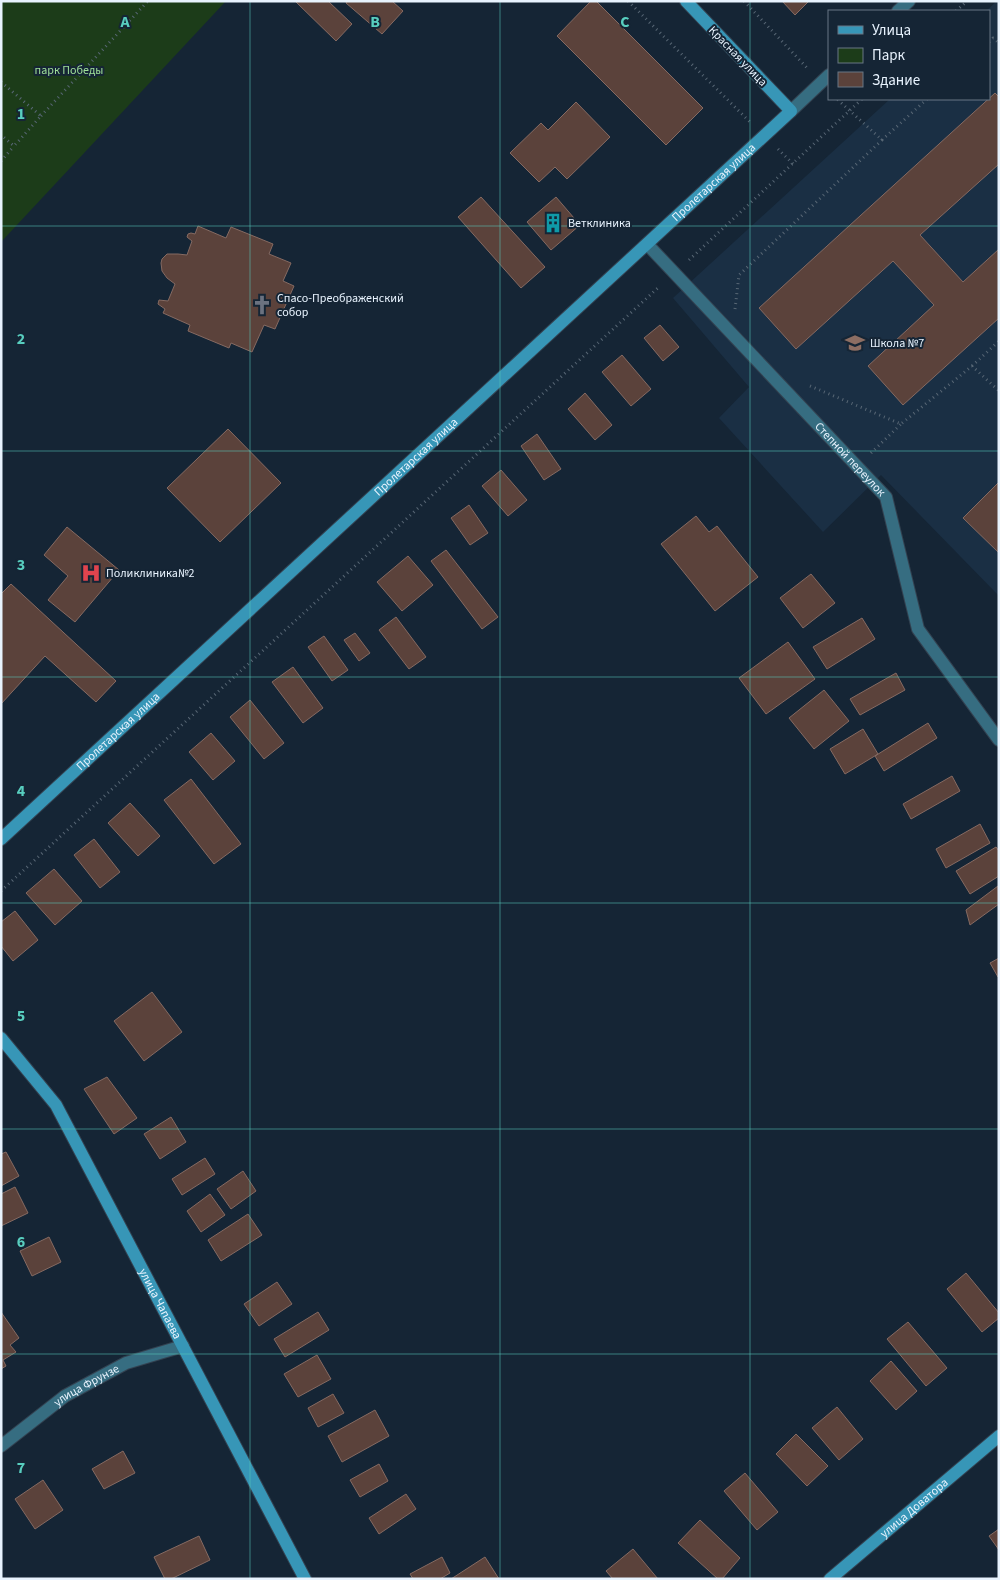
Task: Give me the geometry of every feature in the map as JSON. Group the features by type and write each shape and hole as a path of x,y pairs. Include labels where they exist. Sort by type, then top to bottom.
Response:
{"street":[{"name":"Красная улица","path":"686,1 791,111"},
{"path":"899,10 909,1"},
{"name":"Пролетарская улица","path":"1,839 825,79"},
{"name":"Степной переулок","path":"647,244 886,497 918,629 999,740"},
{"name":"улица Чапаева","path":"1,1038 56,1106 305,1579"},
{"name":"улица Фрунзе","path":"1,1446 65,1396 126,1364 183,1346"},
{"name":"улица Доватора","path":"830,1579 999,1436"}],"path":[{"path":"1,161 148,1"},
{"path":"628,1 764,136"},
{"path":"744,1 825,79"},
{"path":"957,10 967,1"},
{"path":"1,82 41,116"},
{"path":"838,100 882,140"},
{"path":"1,891 861,100"},
{"path":"732,334 739,275 926,100"},
{"path":"1,135 14,146"},
{"path":"858,467 901,424 972,366 999,340"},
{"path":"972,366 999,391"},
{"path":"806,384 901,424"}],"shaded area":[{"name":"Школа №7","path":"999,1 999,596 881,475 823,532 719,418 749,387 673,298 889,100 990,100 990,10 987,10"}],"green space":[{"name":"парк Победы","path":"1,1 226,1 1,242"}],"building":[{"path":"295,1 328,1 352,24 336,41"},
{"path":"347,1 392,1 403,11 382,34 346,3"},
{"path":"591,1 596,1 703,108 666,145 557,36"},
{"path":"782,1 809,1 795,15"},
{"path":"995,93 999,97 999,164 920,235 963,282 999,249 999,318 903,405 868,366 934,305 893,261 796,349 759,308 987,100 990,100"},
{"path":"576,102 610,137 567,179 555,167 539,182 510,153 541,123 548,130"},
{"path":"481,197 545,267 521,288 458,217"},
{"name":"Ветклиника","path":"556,197 580,225 551,250 527,222"},
{"path":"198,226 226,238 231,227 273,244 269,254 291,263 283,281 294,286 275,329 264,325 252,352 231,343 229,348 188,331 190,325 163,313 165,309 158,304 159,300 168,301 175,284 162,271 162,259 167,254 187,255 192,241 187,237 188,234 195,234"},
{"path":"660,325 679,347 663,361 644,338"},
{"path":"622,355 651,389 631,406 602,372"},
{"path":"585,393 612,425 595,440 568,409"},
{"path":"228,429 281,483 220,542 167,488"},
{"path":"537,434 561,469 544,480 521,446"},
{"path":"501,470 527,500 508,516 482,486"},
{"path":"999,484 999,553 963,518"},
{"path":"469,505 488,533 470,545 451,518"},
{"path":"696,516 709,532 717,526 758,577 715,611 661,544"},
{"name":"Поликлиника№2","path":"67,527 119,570 75,622 48,600 68,576 44,555"},
{"path":"446,550 498,617 482,629 431,561"},
{"path":"408,556 433,585 402,611 377,582"},
{"path":"811,574 835,603 803,628 780,598"},
{"path":"11,584 116,681 96,702 45,656 1,704 1,594"},
{"path":"396,617 426,657 409,669 379,630"},
{"path":"862,618 875,639 827,669 813,647"},
{"path":"355,633 370,653 359,661 344,640"},
{"path":"324,636 348,670 332,681 308,647"},
{"path":"788,642 815,679 766,714 739,678"},
{"path":"293,667 323,708 303,723 272,682"},
{"path":"896,673 905,690 860,715 850,699"},
{"path":"824,690 849,721 814,749 789,718"},
{"path":"250,700 284,743 264,759 230,717"},
{"path":"928,723 937,738 884,771 875,756"},
{"path":"863,729 878,754 845,774 830,749"},
{"path":"211,733 235,761 213,780 189,752"},
{"path":"952,776 960,791 911,819 903,804"},
{"path":"191,779 241,844 214,864 164,800"},
{"path":"130,803 160,836 138,856 108,823"},
{"path":"980,824 990,843 946,868 936,849"},
{"path":"94,839 120,872 100,888 74,855"},
{"path":"996,847 999,851 999,876 970,894 956,871"},
{"path":"54,869 82,901 55,925 26,893"},
{"path":"998,886 999,904 970,925 966,910"},
{"path":"15,911 38,940 13,961 1,946 1,922"},
{"path":"999,958 999,977 998,977 990,963"},
{"path":"152,992 182,1032 144,1061 114,1021"},
{"path":"107,1077 137,1118 114,1134 84,1089"},
{"path":"171,1117 186,1142 160,1159 144,1134"},
{"path":"6,1152 19,1176 1,1186 1,1154"},
{"path":"205,1158 215,1174 182,1195 172,1179"},
{"path":"243,1171 256,1191 231,1209 217,1189"},
{"path":"15,1187 28,1213 1,1226 1,1194"},
{"path":"210,1194 225,1215 201,1232 187,1211"},
{"path":"248,1214 262,1235 221,1261 208,1240"},
{"path":"49,1237 61,1262 32,1276 20,1251"},
{"path":"966,1273 999,1313 999,1318 982,1332 947,1289"},
{"path":"277,1282 292,1304 259,1326 244,1304"},
{"path":"1,1312 19,1338 10,1345 16,1352 3,1360 6,1366 1,1369"},
{"path":"318,1312 329,1330 285,1357 274,1339"},
{"path":"908,1322 947,1368 926,1386 887,1339"},
{"path":"317,1355 331,1379 298,1397 284,1374"},
{"path":"891,1361 917,1391 896,1410 870,1381"},
{"path":"333,1394 344,1413 318,1427 308,1408"},
{"path":"837,1407 863,1439 839,1460 812,1428"},
{"path":"375,1410 389,1436 342,1462 328,1436"},
{"path":"796,1434 828,1466 807,1486 776,1454"},
{"path":"123,1451 135,1473 104,1489 92,1469"},
{"path":"379,1464 388,1481 360,1497 350,1480"},
{"path":"745,1473 778,1512 757,1530 724,1491"},
{"path":"43,1480 63,1510 35,1529 15,1499"},
{"path":"406,1494 416,1509 379,1534 369,1518"},
{"path":"700,1520 740,1558 722,1579 718,1579 678,1543"},
{"path":"999,1529 999,1550 989,1536"},
{"path":"199,1536 210,1560 171,1579 165,1579 154,1557"},
{"path":"633,1549 658,1579 613,1579 606,1571"},
{"path":"442,1557 450,1573 440,1579 413,1579 410,1574"},
{"path":"485,1557 499,1579 451,1579"}],"place":[{"name":"Ветклиника","path":"553,223"},
{"name":"Спасо-Преображенский собор","path":"262,305"},
{"name":"Школа №7","path":"855,343"},
{"name":"Поликлиника№2","path":"91,573"}]}
